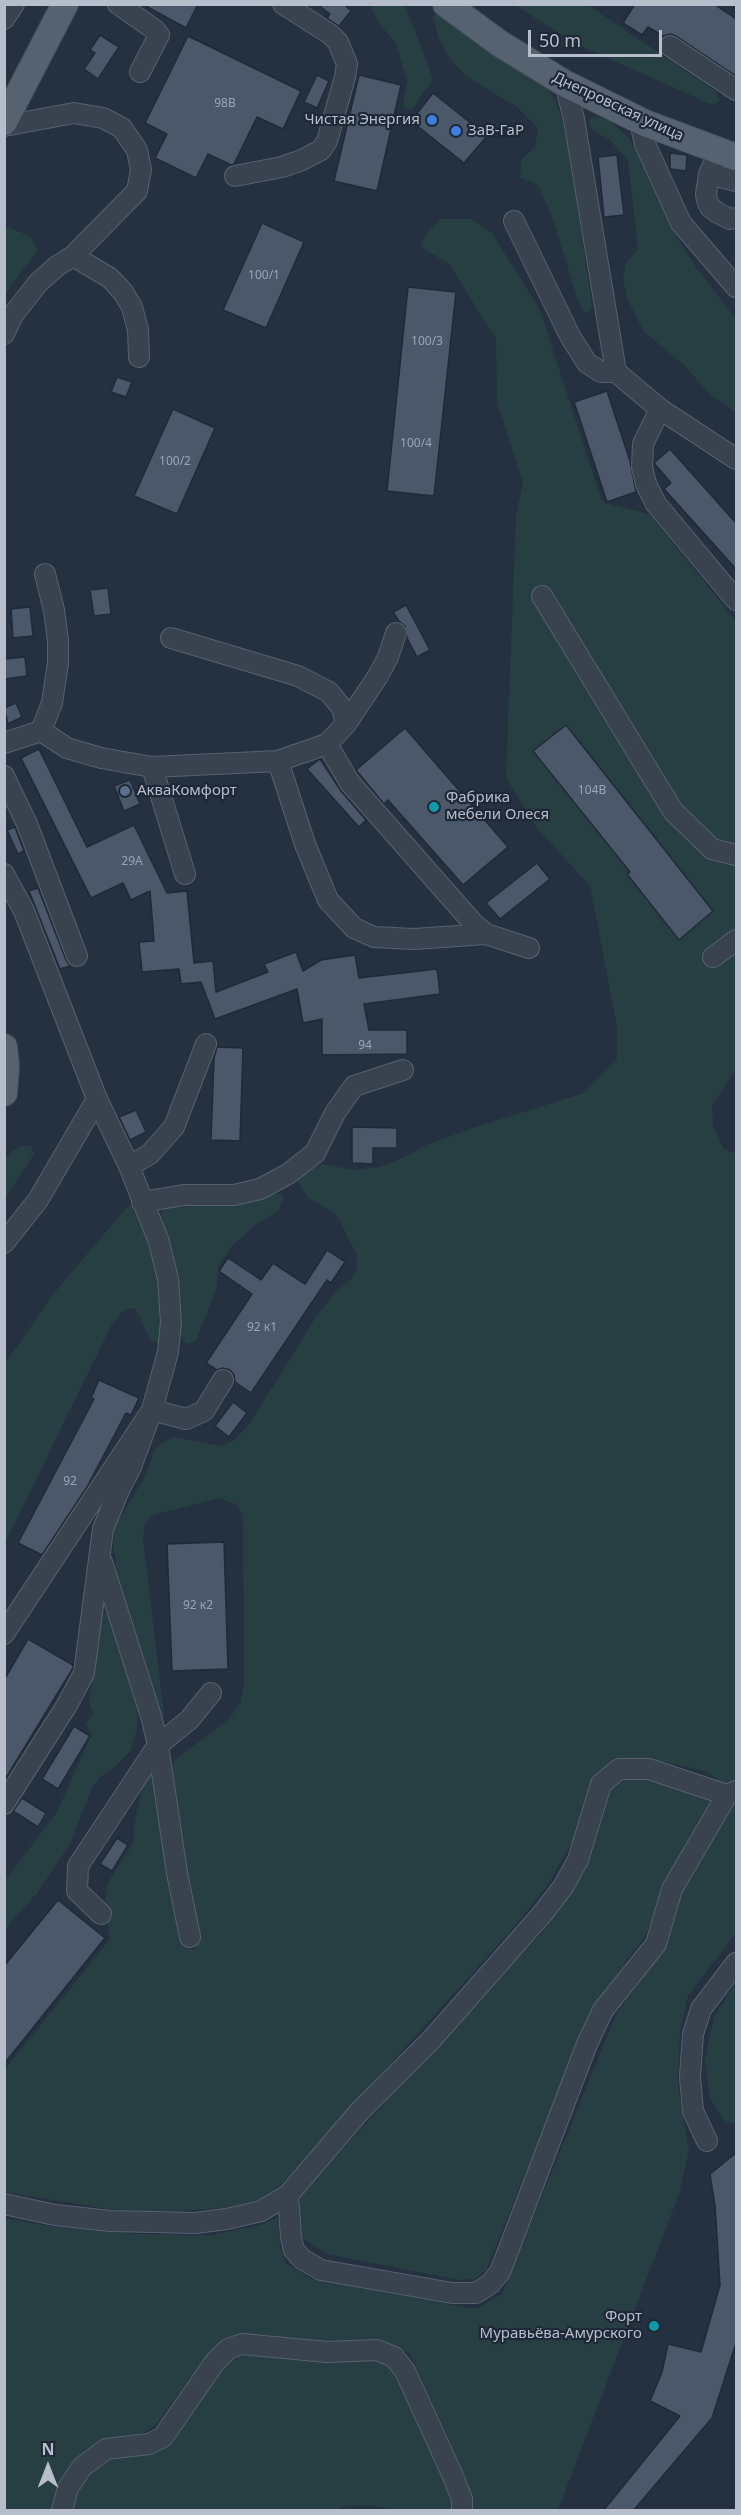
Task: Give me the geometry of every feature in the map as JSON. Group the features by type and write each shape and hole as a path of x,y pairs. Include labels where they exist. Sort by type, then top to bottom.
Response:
{"main road":[{"path":"4,124 65,4"},
{"name":"Днепровская улица","path":"446,4 499,43 571,87 645,123 725,156"},
{"name":"Днепровская улица","path":"468,4 504,30 566,67 650,107 725,156"},
{"path":"4,1047 6,1066 4,1093"}],"lane":[{"path":"4,19 14,4"},
{"path":"118,4 159,35 140,72"},
{"path":"235,176 282,167 321,150 327,141 345,77 347,64 338,42 330,34 283,4"},
{"path":"670,46 736,90"},
{"path":"571,87 568,95 574,119 616,372"},
{"path":"4,124 74,113 103,118 122,128 137,150 141,170 137,191 73,256 38,283 13,315 4,334"},
{"path":"645,123 642,130 645,144 681,223 736,287"},
{"path":"725,156 736,181"},
{"path":"725,156 706,194 710,207 730,219 736,218"},
{"path":"514,221 570,336 587,363 601,372 616,372 660,409 736,459"},
{"path":"73,256 110,278 123,292 132,307 138,330 139,357"},
{"path":"660,409 643,444 642,467 646,484 656,504 736,600"},
{"path":"41,731 52,703 58,652 54,610 45,574"},
{"path":"542,596 673,811 712,849 736,855"},
{"path":"41,731 67,748 101,758 152,767 278,761 327,744 346,724 378,676 388,657 396,633"},
{"path":"171,638 308,681 329,692 342,708 346,724"},
{"path":"4,743 41,731"},
{"path":"327,744 350,783 435,881 486,934"},
{"path":"278,761 304,844 328,900 354,928 374,937 414,939 486,934 529,948"},
{"path":"152,767 185,874"},
{"path":"4,776 27,824 77,956"},
{"path":"4,874 24,911 97,1100 129,1166 159,1242 168,1279 171,1322 168,1352 152,1410 131,1467 103,1530 84,1673 67,1705 4,1804"},
{"path":"713,957 736,940"},
{"path":"129,1166 150,1154 165,1140 174,1127 206,1044"},
{"path":"142,1202 184,1195 234,1195 260,1189 288,1174 315,1153 335,1113 354,1086 403,1070"},
{"path":"4,1243 38,1200 97,1100"},
{"path":"152,1410 186,1419 204,1411 223,1380"},
{"path":"4,1635 152,1410"},
{"path":"100,1556 151,1716 158,1745 177,1873 190,1937"},
{"path":"101,1914 77,1891 78,1866 158,1745 189,1720 212,1694"},
{"path":"4,2204 55,2215 110,2221 195,2223 261,2211 288,2196 360,2111 432,2039 483,1982 563,1887 578,1860 601,1784 619,1769 649,1769 732,1793 672,1889 656,1944 603,2010 583,2054 500,2272 490,2284 476,2293 452,2292 321,2270 302,2259 294,2250 288,2196"},
{"path":"707,2141 693,2111 690,2077 693,2034 701,2010 736,1963"},
{"path":"62,2511 68,2488 82,2467 106,2449 148,2444 163,2438 214,2362 228,2349 242,2344 327,2352 377,2350 394,2357 405,2371 452,2474 462,2499 462,2511"}],"green space":[{"path":"369,5 405,5 433,79 412,110 405,109 403,105 407,81 396,43 381,26"},
{"path":"515,5 588,5 716,91 720,101 714,104 708,103 576,44"},
{"path":"437,12 542,81 556,101 568,138 592,307 588,313 583,311 578,301 551,213 537,184 520,178 521,160 535,147 538,128 517,107 466,76 451,60 439,39 433,17"},
{"path":"592,117 608,119 630,139 673,231 695,266 736,319 736,413 710,394 683,364 644,332 627,298 623,278 626,263 638,249 628,160 608,138 594,132 588,122"},
{"path":"441,219 471,219 492,233 540,310 601,498 606,503 649,514 736,621 736,1069 712,1106 713,1125 724,1149 736,1154 736,1784 723,1783 705,1771 647,1758 613,1767 590,1783 576,1835 547,1886 514,1927 284,2182 262,2198 230,2207 170,2212 107,2209 5,2192 5,2069 110,1939 105,1901 107,1884 133,1843 134,1825 144,1777 152,1771 186,1949 195,1949 198,1943 171,1768 176,1759 229,1719 241,1702 244,1681 243,1516 237,1505 220,1498 153,1515 145,1523 143,1538 164,1715 117,1574 113,1543 115,1526 146,1475 155,1448 173,1437 220,1446 235,1440 252,1420 318,1314 336,1292 352,1278 357,1269 357,1255 336,1214 308,1198 298,1183 299,1176 322,1164 354,1170 380,1167 426,1145 584,1093 617,1060 617,1026 590,886 537,828 506,778 516,516 523,482 497,402 496,339 449,264 420,246 429,230"},
{"path":"5,226 30,236 38,250 5,294"},
{"path":"31,1146 34,1154 5,1198 5,1159 13,1150"},
{"path":"274,1193 281,1194 283,1197 279,1210 254,1226 230,1248 219,1265 217,1286 196,1341 186,1344 181,1336 161,1213 165,1207 225,1205"},
{"path":"134,1205 162,1268 162,1344 151,1341 135,1308 124,1310 112,1324 5,1543 5,1364 54,1293 127,1207"},
{"path":"110,1612 135,1689 137,1730 130,1751 117,1765 99,1778 91,1790 71,1842 37,1893 5,1929 4,1882 57,1812 91,1735 86,1724 93,1713 89,1701 99,1621 104,1613"},
{"path":"629,1778 651,1778 716,1800 645,1936 593,2007 486,2270 474,2279 460,2280 327,2254 302,2238 297,2216 301,2195 501,1974 541,1934 572,1887 601,1802 613,1787"},
{"path":"736,1802 736,1933 688,1996 680,2031 678,2087 689,2150 679,2194 558,2510 468,2510 464,2474 410,2354 385,2342 325,2342 237,2335 221,2343 204,2359 157,2424 142,2434 104,2439 82,2456 59,2485 51,2510 5,2510 4,2218 54,2227 138,2234 211,2235 261,2225 275,2218 278,2219 280,2247 286,2263 311,2279 476,2309 502,2294 617,2012 641,1981 671,1927 680,1890 729,1804"},
{"path":"736,1982 736,2124 725,2121 710,2099 705,2059 714,2017"},
{"path":"244,2355 327,2361 372,2358 386,2365 395,2373 452,2493 452,2510 399,2510 367,2505 333,2510 71,2510 77,2494 89,2475 107,2459 166,2446 224,2364"}],"building":[{"path":"142,4 198,4 186,28"},
{"path":"317,4 344,4 351,11 339,26 327,18 330,14"},
{"path":"635,4 714,4 736,19 736,76 676,36 670,34 663,36 648,27 642,35 623,23"},
{"path":"100,35 119,47 98,79 84,69 95,53 90,50"},
{"path":"188,36 301,91 283,129 257,117 234,164 231,165 208,154 196,178 155,158 167,134 145,123"},
{"path":"317,75 329,81 317,108 304,102"},
{"path":"359,75 401,85 377,191 334,181"},
{"path":"433,93 487,136 464,163 411,121"},
{"path":"670,153 687,155 686,171 670,169"},
{"path":"617,155 624,215 604,217 598,157"},
{"path":"262,223 304,242 266,328 223,310"},
{"path":"408,287 456,292 434,496 387,491"},
{"path":"117,377 132,382 126,397 111,392"},
{"path":"607,391 630,461 636,492 607,502 574,402"},
{"path":"173,409 215,428 177,514 134,496"},
{"path":"670,449 736,523 736,569 664,489 671,483 654,463"},
{"path":"108,588 111,614 94,616 90,590"},
{"path":"406,605 430,650 417,657 407,638 405,626 393,612"},
{"path":"30,607 33,636 13,638 11,609"},
{"path":"25,657 27,676 4,679 4,659"},
{"path":"16,703 22,717 8,724 4,708"},
{"path":"566,725 713,911 679,940 627,874 630,872 533,751"},
{"name":"Фабрика мебели Олеся","path":"405,728 508,847 463,885 388,800 384,804 356,770"},
{"path":"39,749 87,847 134,825 167,893 187,891 194,963 213,961 216,992 268,972 264,964 296,952 303,971 321,960 355,955 359,978 437,969 440,994 364,1004 369,1030 407,1030 407,1054 322,1055 322,1019 303,1023 297,989 215,1019 201,982 181,984 179,969 142,972 139,942 154,941 150,891 131,900 123,883 91,898 21,758"},
{"path":"320,759 341,791 366,820 359,827 307,769"},
{"path":"130,780 140,804 124,811 114,786"},
{"path":"15,827 24,851 18,854 7,830"},
{"path":"537,863 550,879 500,919 486,903"},
{"path":"38,888 70,966 60,969 29,891"},
{"path":"217,1047 243,1048 240,1141 211,1140 214,1058"},
{"path":"136,1110 146,1132 130,1140 119,1117"},
{"path":"352,1127 397,1128 397,1148 373,1148 373,1164 352,1163"},
{"path":"327,1250 345,1262 331,1283 327,1280 251,1393 235,1382 230,1370 223,1368 217,1370 206,1363 252,1294 219,1271 228,1258 261,1280 273,1263 305,1284"},
{"path":"99,1380 139,1398 131,1415 126,1413 87,1487 42,1555 18,1543 94,1399 91,1398"},
{"path":"233,1402 247,1413 229,1437 215,1426"},
{"path":"224,1542 228,1669 172,1671 167,1544"},
{"path":"28,1639 73,1665 73,1668 4,1781 4,1680"},
{"path":"74,1726 90,1736 58,1789 42,1779"},
{"path":"22,1798 46,1813 38,1827 13,1811"},
{"path":"117,1838 128,1845 112,1871 100,1864"},
{"path":"58,1900 105,1938 4,2064 4,1966"},
{"path":"736,2153 736,2343 712,2418 633,2511 603,2511 680,2416 650,2401 662,2372 668,2344 701,2352 720,2285 715,2206 710,2174"}],"place":[{"name":"Чистая Энергия","path":"432,120"},
{"name":"ЗаВ-ГаР","path":"456,131"},
{"name":"АкваКомфорт","path":"125,791"},
{"name":"Фабрика мебели Олеся","path":"434,807"},
{"name":"Форт Муравьёва-Амурского","path":"654,2326"}]}
